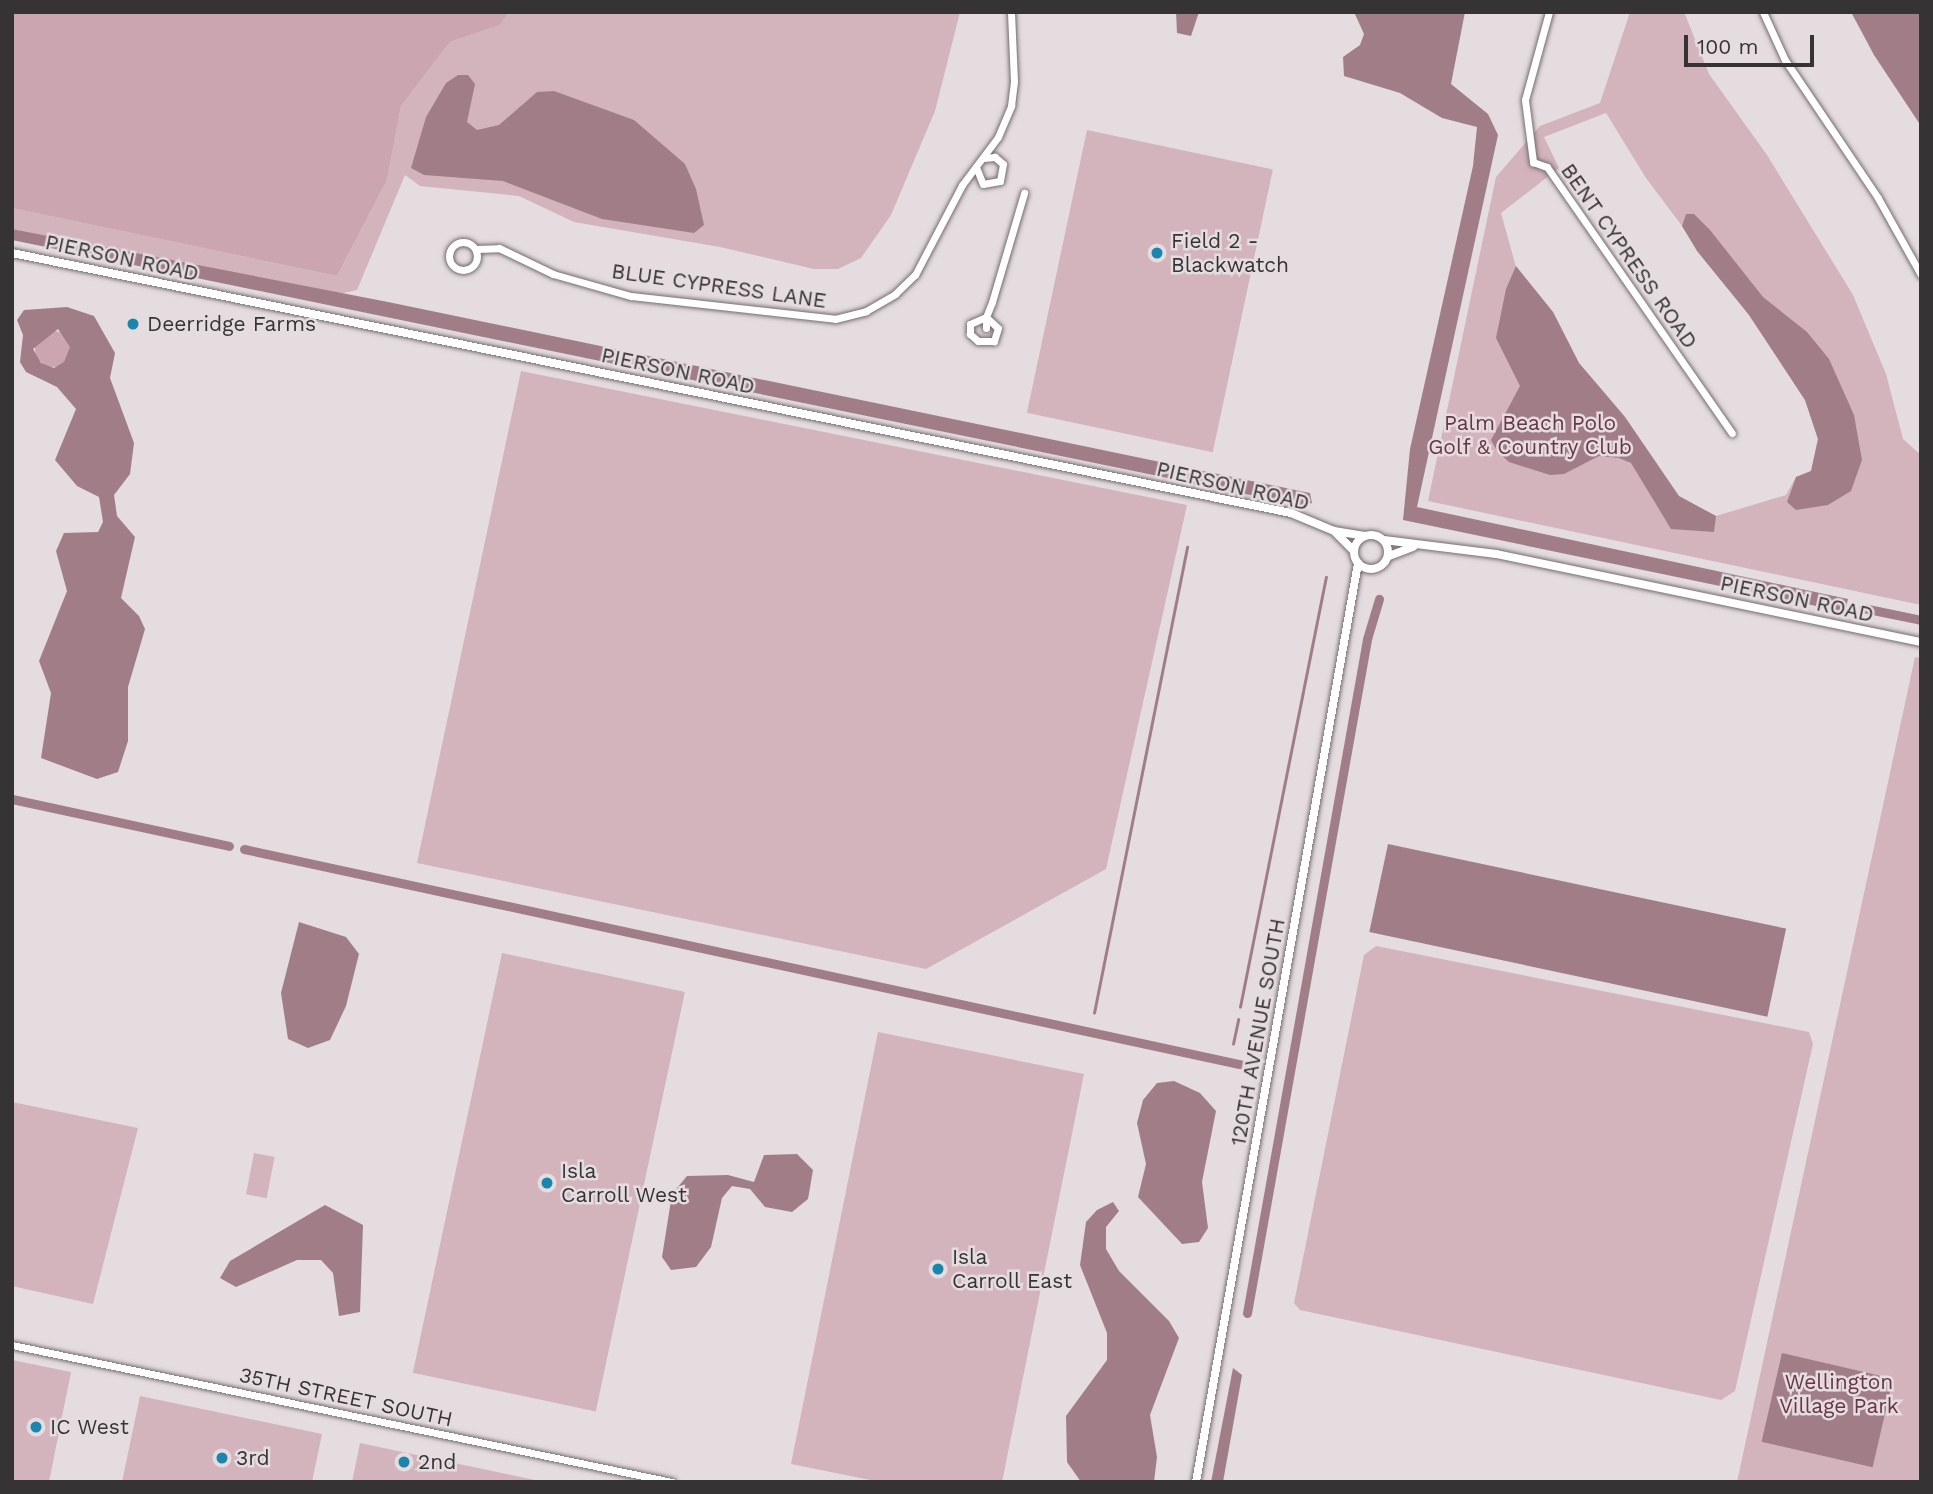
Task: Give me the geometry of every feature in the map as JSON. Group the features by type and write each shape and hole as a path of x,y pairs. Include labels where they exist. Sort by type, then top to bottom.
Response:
{"street":[{"name":"BLUE CYPRESS LANE","path":"476,249 478,258 470,269 456,269 449,261 455,244 464,242 476,249 499,248 553,274 631,296 835,319 866,311 895,294 915,275 976,167 998,136 1011,106 1014,81 1011,12"},
{"name":"BENT CYPRESS ROAD","path":"1549,12 1525,100 1533,162 1547,167 1732,433"},
{"path":"1763,12 1785,60 1878,198 1921,275"},
{"path":"976,167 983,184 992,185 1003,177 1000,160 981,159"},
{"path":"986,328 986,317 1016,231 1024,193"},
{"name":"PIERSON ROAD","path":"12,253 1291,513 1334,531 1365,536"},
{"name":"PIERSON ROAD","path":"1334,531 1354,551"},
{"path":"1365,536 1384,540 1389,556 1372,569 1358,563 1354,551 1365,536"},
{"name":"PIERSON ROAD","path":"1384,540 1496,554 1921,642"},
{"name":"PIERSON ROAD","path":"1389,556 1419,545"},
{"name":"120TH AVENUE SOUTH","path":"1196,1482 1356,590 1358,563"},
{"name":"120TH AVENUE SOUTH","path":"1356,590 1372,569"},
{"name":"35TH STREET SOUTH","path":"12,1345 673,1482"}],"green space":[{"path":"509,12 960,12 935,111 891,215 861,258 838,269 814,269 720,247 574,222 519,196 420,186 405,175 357,290 334,295 12,229 12,208 337,276 387,180 401,106 450,42 500,25"},
{"name":"Palm Beach Polo Golf & Country Club","path":"1630,12 1684,12 1709,74 1767,155 1853,295 1886,374 1903,439 1921,455 1921,605 1428,501 1496,177 1540,126 1600,103","holes":["1606,113 1646,178 1749,315 1805,400 1818,439 1811,471 1796,477 1786,495 1716,516 1679,497 1625,417 1579,363 1553,312 1516,267 1501,213 1559,168 1544,137"]},
{"name":"Field 2 - Blackwatch","path":"1087,130 1273,170 1213,452 1027,413"},
{"path":"521,371 1187,505 1106,869 926,969 417,863"},
{"name":"Wellington Village Park","path":"1915,657 1921,658 1921,1482 1737,1482"},
{"path":"1376,946 1809,1032 1813,1044 1735,1391 1721,1400 1300,1310 1294,1303 1364,955"},
{"name":"Isla Carroll West","path":"502,953 685,992 596,1412 413,1373"},
{"name":"Isla Carroll East","path":"878,1032 1084,1074 1002,1482 880,1482 791,1464"},
{"path":"12,1102 138,1128 93,1304 12,1286"},
{"path":"254,1153 275,1157 267,1198 246,1194"},
{"name":"IC West","path":"12,1360 71,1372 49,1482 12,1482"},
{"name":"3rd","path":"140,1396 322,1434 312,1482 122,1482"},
{"name":"2nd","path":"360,1443 544,1482 352,1482"}],"shaded area":[{"path":"12,12 509,12 500,25 450,42 401,106 387,180 337,276 12,208"},
{"path":"1176,12 1199,12 1191,36 1177,33"},
{"path":"1354,12 1465,12 1451,84 1488,114 1498,135 1417,507 1848,599 1845,612 1403,520 1410,449 1473,166 1477,127 1442,118 1400,93 1344,76 1343,57 1360,45 1364,34"},
{"path":"1851,12 1921,12 1921,126 1874,55"},
{"path":"458,75 468,75 475,84 467,122 477,130 499,125 537,92 554,91 634,120 685,164 696,189 704,225 694,233 602,219 503,181 424,175 411,168 426,117 446,83"},
{"path":"1686,214 1694,214 1710,230 1763,297 1807,332 1829,359 1854,415 1862,460 1851,491 1828,505 1796,510 1787,502 1796,477 1811,471 1818,439 1805,400 1749,315 1697,251 1682,226"},
{"path":"12,229 388,302 1310,493 1312,503 1304,506 12,240"},
{"path":"1516,266 1553,312 1579,363 1625,417 1679,496 1716,516 1714,532 1671,529 1631,463 1619,458 1599,456 1564,474 1550,475 1509,462 1497,451 1491,440 1520,386 1496,338 1506,289"},
{"path":"67,307 94,316 115,353 110,378 134,443 130,474 114,495 117,516 135,537 121,598 139,616 145,629 128,687 128,741 118,772 97,779 41,758 51,693 39,661 67,591 56,551 64,533 98,532 103,522 99,497 77,486 55,460 76,409 57,387 26,372 20,362 23,335 17,320 24,310","holes":["58,329 70,347 64,362 54,368 41,363 33,349"]},
{"path":"53,331 66,336 71,349 66,362 53,367 40,362 35,349 40,336"},
{"path":"1388,844 1786,929 1767,1017 1369,932"},
{"path":"299,922 346,937 359,954 346,1006 330,1040 308,1048 288,1039 281,993"},
{"path":"1174,1081 1200,1093 1216,1111 1202,1182 1208,1228 1199,1242 1182,1244 1138,1197 1146,1164 1137,1123 1143,1100 1157,1083"},
{"path":"797,1154 813,1170 808,1199 792,1212 765,1207 750,1189 732,1186 722,1198 711,1247 696,1267 671,1270 662,1257 672,1194 687,1176 728,1175 754,1182 764,1155"},
{"path":"1113,1202 1119,1211 1106,1227 1106,1249 1119,1271 1169,1321 1179,1338 1150,1415 1157,1457 1154,1482 1081,1482 1067,1462 1066,1416 1107,1360 1107,1333 1080,1265 1086,1222 1097,1210"},
{"path":"325,1205 363,1225 360,1312 339,1316 333,1273 321,1260 297,1260 236,1287 220,1278 230,1261"},
{"path":"1782,1353 1893,1379 1873,1467 1762,1442"},
{"path":"1233,1368 1242,1375 1223,1482 1211,1482"}],"waterway":[{"path":"1094,1013 1187,547"},
{"path":"1240,1007 1326,578"},
{"path":"1247,1313 1367,639 1379,599"},
{"path":"1863,608 1921,620"},
{"path":"12,799 229,846"},
{"path":"244,849 1243,1065"},
{"path":"1233,1044 1238,1020"}],"place":[{"name":"Field 2 - Blackwatch","path":"1157,253"},
{"name":"Deerridge Farms","path":"133,324"},
{"name":"Isla Carroll West","path":"547,1183"},
{"name":"Isla Carroll East","path":"938,1269"},
{"name":"IC West","path":"36,1427"},
{"name":"3rd","path":"222,1458"},
{"name":"2nd","path":"404,1462"}]}
